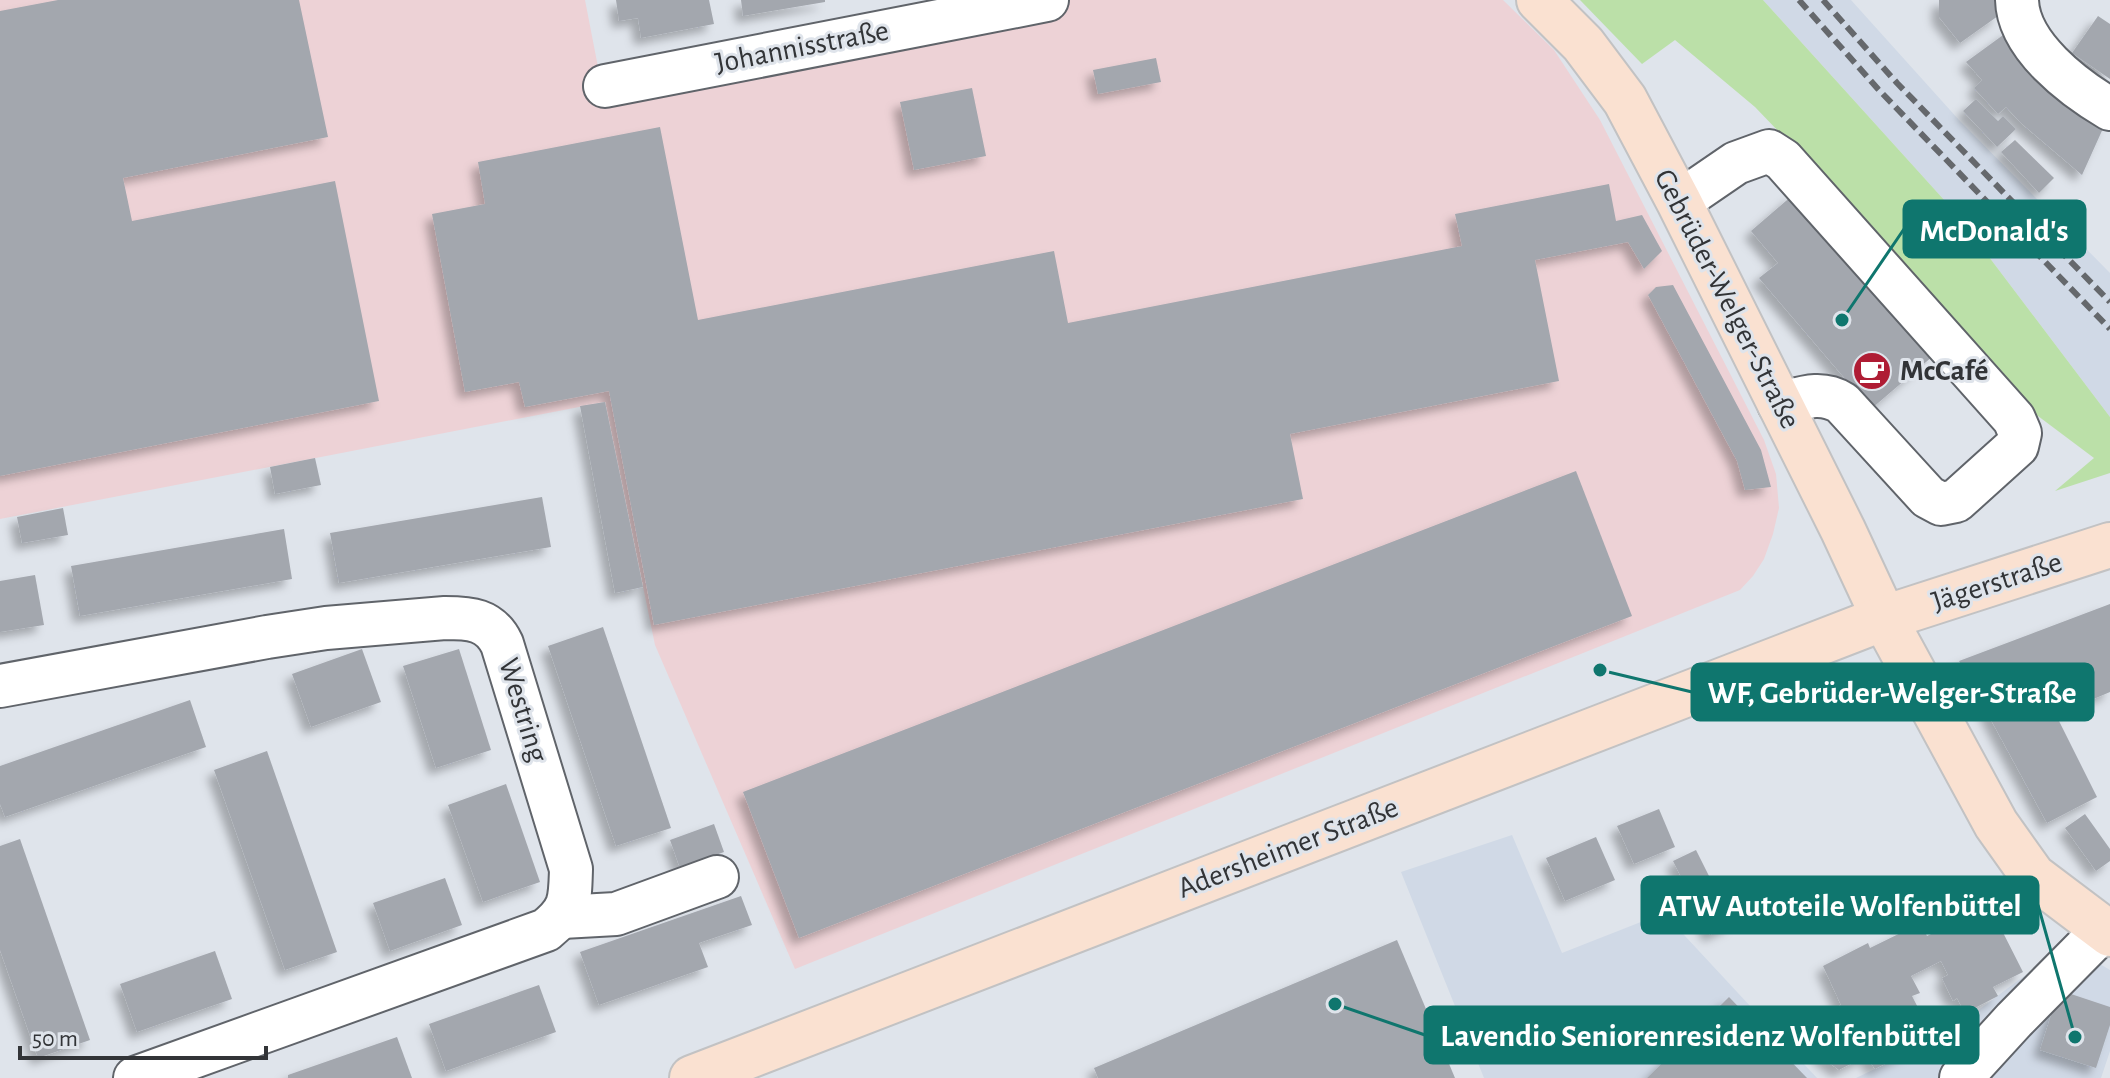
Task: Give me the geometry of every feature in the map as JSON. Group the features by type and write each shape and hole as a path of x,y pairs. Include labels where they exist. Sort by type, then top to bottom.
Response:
{"main road":[{"name":"Gebrüder-Welger-Straße","path":"1539,0 1583,44 1625,100 1679,202 1884,618 1996,824 2033,876 2107,932"},
{"name":"Jägerstraße","path":"1884,618 2110,545"},
{"name":"Adersheimer Straße","path":"692,1078 1884,618"}],"street":[{"name":"Johannisstraße","path":"605,86 1047,0"},
{"path":"2017,0 2022,24 2036,46 2062,76 2110,109"},
{"path":"1679,202 1736,163 1769,151 1783,160 2014,419 2020,433 2017,446 1956,501 1941,504 1928,497 1842,403 1830,396 1814,395 1779,404"},
{"name":"Westring","path":"0,686 326,628 445,618 487,623 502,644 571,869 570,895 562,917"},
{"path":"135,1078 220,1064 546,930 562,917 616,914 717,877"},
{"path":"1961,1078 2014,1020 2107,932"}],"shaded area":[{"path":"0,0 585,0 598,67 962,0 1503,0 1554,50 1600,120 1764,440 1776,474 1779,508 1773,534 1764,559 1740,590 795,969 655,645 605,402 0,519"},
{"path":"1763,0 1851,0 1959,120 2110,273 2110,417 1955,212"},
{"path":"1512,835 1562,953 1651,918 1659,908 1817,1078 1484,1078 1401,872"},
{"path":"2061,941 2110,970 2110,1051 2101,1078 1856,1078 1942,1037 2050,957"}],"green space":[{"path":"1580,0 1763,0 1955,212 2110,417 2110,473 2055,491 2094,458 2010,395 1803,157 1755,107 1675,40 1642,64"}],"building":[{"path":"58,0 299,0 328,137 123,178 132,221 335,181 379,401 0,476 0,11"},
{"path":"616,0 709,0 714,24 641,38 638,18 619,21"},
{"path":"741,0 825,0 825,2 743,16"},
{"path":"1939,0 1994,0 1998,16 1960,43 1939,17"},
{"path":"2098,16 2110,24 2110,79 2072,53"},
{"path":"2010,30 2105,124 2082,175 2006,107 1998,114 1974,88 1982,80 1966,62"},
{"path":"1156,58 1161,82 1098,94 1093,70"},
{"path":"972,88 986,156 914,170 900,102"},
{"path":"1976,99 1998,121 2003,116 2016,129 1997,147 1963,111"},
{"path":"660,127 698,320 1054,251 1068,323 1462,246 1455,214 1609,184 1616,221 1642,215 1662,251 1644,269 1628,242 1535,260 1559,381 1290,434 1303,499 654,625 609,391 525,407 519,382 465,392 432,214 485,204 478,162"},
{"path":"2015,140 2054,178 2039,193 2001,152"},
{"path":"1794,194 1933,356 1871,409 1759,278 1778,263 1751,231"},
{"path":"1673,285 1761,450 1771,487 1745,490 1737,461 1648,295 1656,287"},
{"path":"605,402 643,587 615,593 580,406"},
{"path":"315,458 321,485 275,494 270,467"},
{"path":"1576,471 1632,616 799,938 743,792"},
{"path":"542,497 551,547 339,583 330,533"},
{"path":"63,508 68,535 22,543 17,517"},
{"path":"284,529 292,579 80,616 71,566"},
{"path":"35,575 44,625 0,632 0,581"},
{"path":"2110,604 2110,692 2056,715 2097,797 2047,823 1959,661"},
{"path":"603,627 671,828 616,846 548,646"},
{"path":"362,649 381,702 311,727 292,674"},
{"path":"459,649 491,750 436,768 403,666"},
{"path":"190,700 206,747 5,817 0,804 0,766"},
{"path":"267,751 337,952 285,970 214,770"},
{"path":"506,784 540,882 483,902 448,805"},
{"path":"1659,809 1675,847 1634,864 1617,826"},
{"path":"2085,814 2110,849 2110,861 2096,871 2065,828"},
{"path":"714,824 724,852 680,868 670,840"},
{"path":"1596,837 1615,880 1565,901 1546,858"},
{"path":"20,839 90,1040 38,1058 0,950 0,846"},
{"path":"1696,850 1733,924 1710,935 1673,861"},
{"path":"445,878 462,925 390,951 373,903"},
{"path":"741,896 752,925 699,943 708,967 599,1005 580,952"},
{"path":"1989,905 2023,972 1993,987 1998,996 1965,1013 1957,998 1953,1001 1942,978 1948,975 1941,961 1911,976 1920,993 1912,996 1934,1039 1875,1069 1866,1056 1839,1070 1820,1056 1804,1023 1841,1005 1823,966 1868,943 1870,948 1921,923 1927,936"},
{"path":"1397,940 1455,1078 1098,1078 1094,1068"},
{"path":"215,951 232,999 137,1032 120,984"},
{"path":"539,985 556,1032 446,1071 429,1024"},
{"path":"2059,990 2110,1007 2110,1025 2096,1068 2040,1050"},
{"path":"1729,997 1807,1078 1647,1078"},
{"path":"397,1037 412,1078 288,1078 288,1075"}],"railway":[{"path":"1799,0 1878,89 2110,329"},
{"path":"1823,0 1897,83 2110,302"}],"place":[{"name":"McDonald's","path":"1842,320"},
{"name":"McCafé","path":"1872,371"},
{"name":"WF, Gebrüder-Welger-Straße","path":"1600,670"},
{"name":"Lavendio Seniorenresidenz Wolfenbüttel","path":"1335,1004"},
{"name":"ATW Autoteile Wolfenbüttel","path":"2075,1037"}]}
